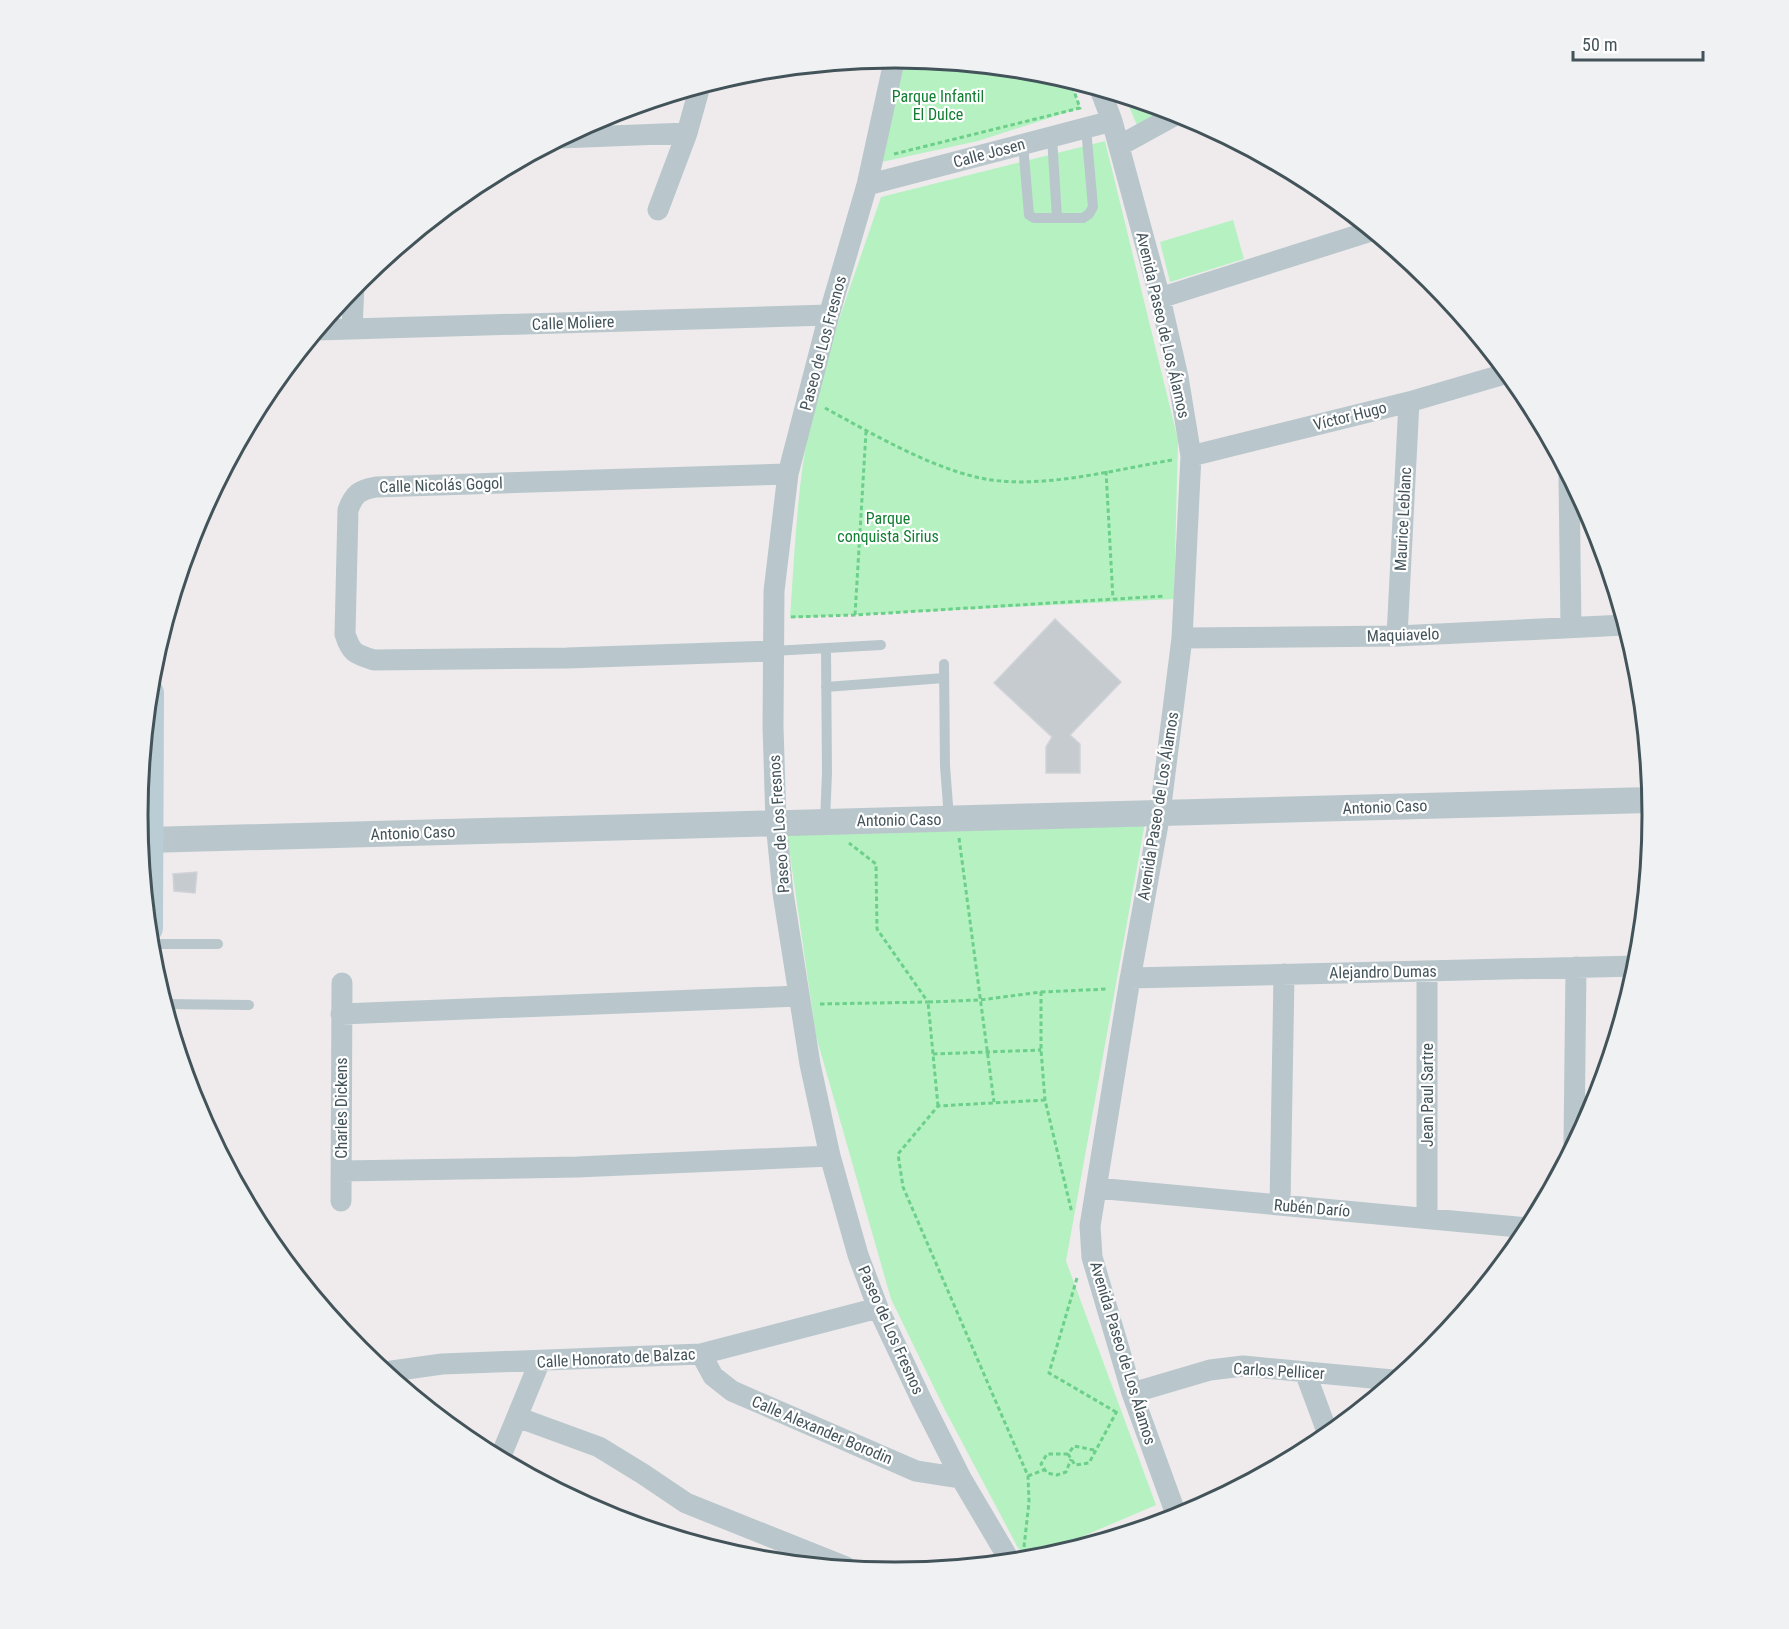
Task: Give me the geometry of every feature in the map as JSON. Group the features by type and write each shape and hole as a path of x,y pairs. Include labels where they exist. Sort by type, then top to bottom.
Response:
{"street":[{"name":"Paseo de Los Fresnos","path":"893,68 867,185 829,315 788,474 774,591 776,823 783,893 810,1064 830,1156 858,1255 878,1308 961,1478 1014,1551"},
{"path":"658,210 687,133 698,94"},
{"name":"Avenida Paseo de Los Álamos","path":"1103,98 1112,121 1160,298 1178,377 1191,456 1182,638 1160,813 1129,981 1090,1226 1092,1257 1132,1393 1174,1507"},
{"path":"1119,146 1168,119"},
{"name":"Calle Josen","path":"867,185 1112,121"},
{"path":"581,137 687,133"},
{"path":"1160,298 1363,234"},
{"path":"352,329 353,300"},
{"name":"Calle Moliere","path":"327,330 829,315"},
{"name":"Víctor Hugo","path":"1191,456 1409,402 1499,376"},
{"name":"Maurice Leblanc","path":"1397,636 1409,402"},
{"name":"Calle Nicolás Gogol","path":"773,651 567,658 385,660 374,660 358,655 350,648 345,634 348,510 354,496 361,489 376,487 788,474"},
{"path":"1569,495 1571,628"},
{"name":"Maquiavelo","path":"1182,638 1397,636 1617,625"},
{"name":"Antonio Caso","path":"149,840 1641,800"},
{"name":"Alejandro Dumas","path":"1129,981 1284,974 1626,966"},
{"path":"1574,1123 1576,967"},
{"name":"Jean Paul Sartre","path":"1427,971 1427,1218"},
{"path":"1280,1204 1284,974"},
{"name":"Charles Dickens","path":"342,983 341,1171 578,1167 830,1156"},
{"path":"341,1014 799,996"},
{"path":"341,1171 341,1201"},
{"name":"Rubén Darío","path":"1096,1188 1518,1227"},
{"name":"Calle Honorato de Balzac","path":"396,1370 442,1364 701,1354 878,1308"},
{"name":"Calle Alexander Borodin","path":"701,1354 713,1376 732,1391 916,1471 961,1478"},
{"path":"503,1450 540,1361"},
{"name":"Carlos Pellicer","path":"1132,1393 1210,1370 1243,1366 1383,1379"},
{"path":"1305,1372 1325,1425"},
{"path":"517,1417 598,1446 686,1503 823,1558"}],"lane":[{"path":"1023,144 1029,215 1034,218 1083,218 1094,207 1086,128"},
{"path":"1052,137 1058,218"},
{"path":"773,651 826,650 882,645"},
{"path":"825,822 826,650"},
{"path":"944,664 953,818"},
{"path":"826,687 944,678"},
{"path":"159,944 218,944"},
{"path":"172,1004 249,1005"}],"path":[{"path":"892,154 1080,108 1073,90"},
{"path":"807,399 866,432 969,476 1001,482 1047,480 1191,456"},
{"path":"855,615 866,432"},
{"path":"1106,471 1113,599"},
{"path":"775,618 1184,595"},
{"path":"953,818 959,842 994,1102"},
{"path":"847,842 876,864 877,928 928,1002 938,1106 898,1154 903,1187 1028,1476 1029,1502 1018,1551"},
{"path":"799,996 815,1005 980,1000 1041,992 1107,989 1129,981"},
{"path":"1041,992 1041,1050 1045,1100 1073,1219"},
{"path":"933,1054 1041,1050"},
{"path":"938,1106 1045,1100"},
{"path":"1077,1278 1049,1373 1116,1412"},
{"path":"1068,1454 1075,1465 1089,1463 1116,1412 1132,1393"},
{"path":"1068,1454 1074,1446 1094,1450"},
{"path":"1068,1454 1047,1454 1041,1464 1047,1473 1057,1475 1066,1472 1071,1459"},
{"path":"1028,1476 1046,1469"}],"green space":[{"name":"Parque Infantil El Dulce","path":"902,68 943,69 1040,82 1073,90 1080,108 978,141 877,163"},
{"path":"1128,105 1160,116 1139,130"},
{"name":"Parque conquista Sirius","path":"1105,141 1178,440 1174,599 790,618 800,490 812,414 835,332 881,197"},
{"path":"1233,220 1244,259 1170,282 1160,242"},
{"path":"1145,823 1066,1261 1156,1505 1079,1538 1020,1550 1018,1548 945,1410 891,1299 816,1036 787,834"}],"building":[{"path":"1055,619 1121,682 1070,735 1080,744 1080,773 1046,773 1046,747 1052,737 994,683"},
{"path":"197,872 195,893 174,891 173,874"}]}
